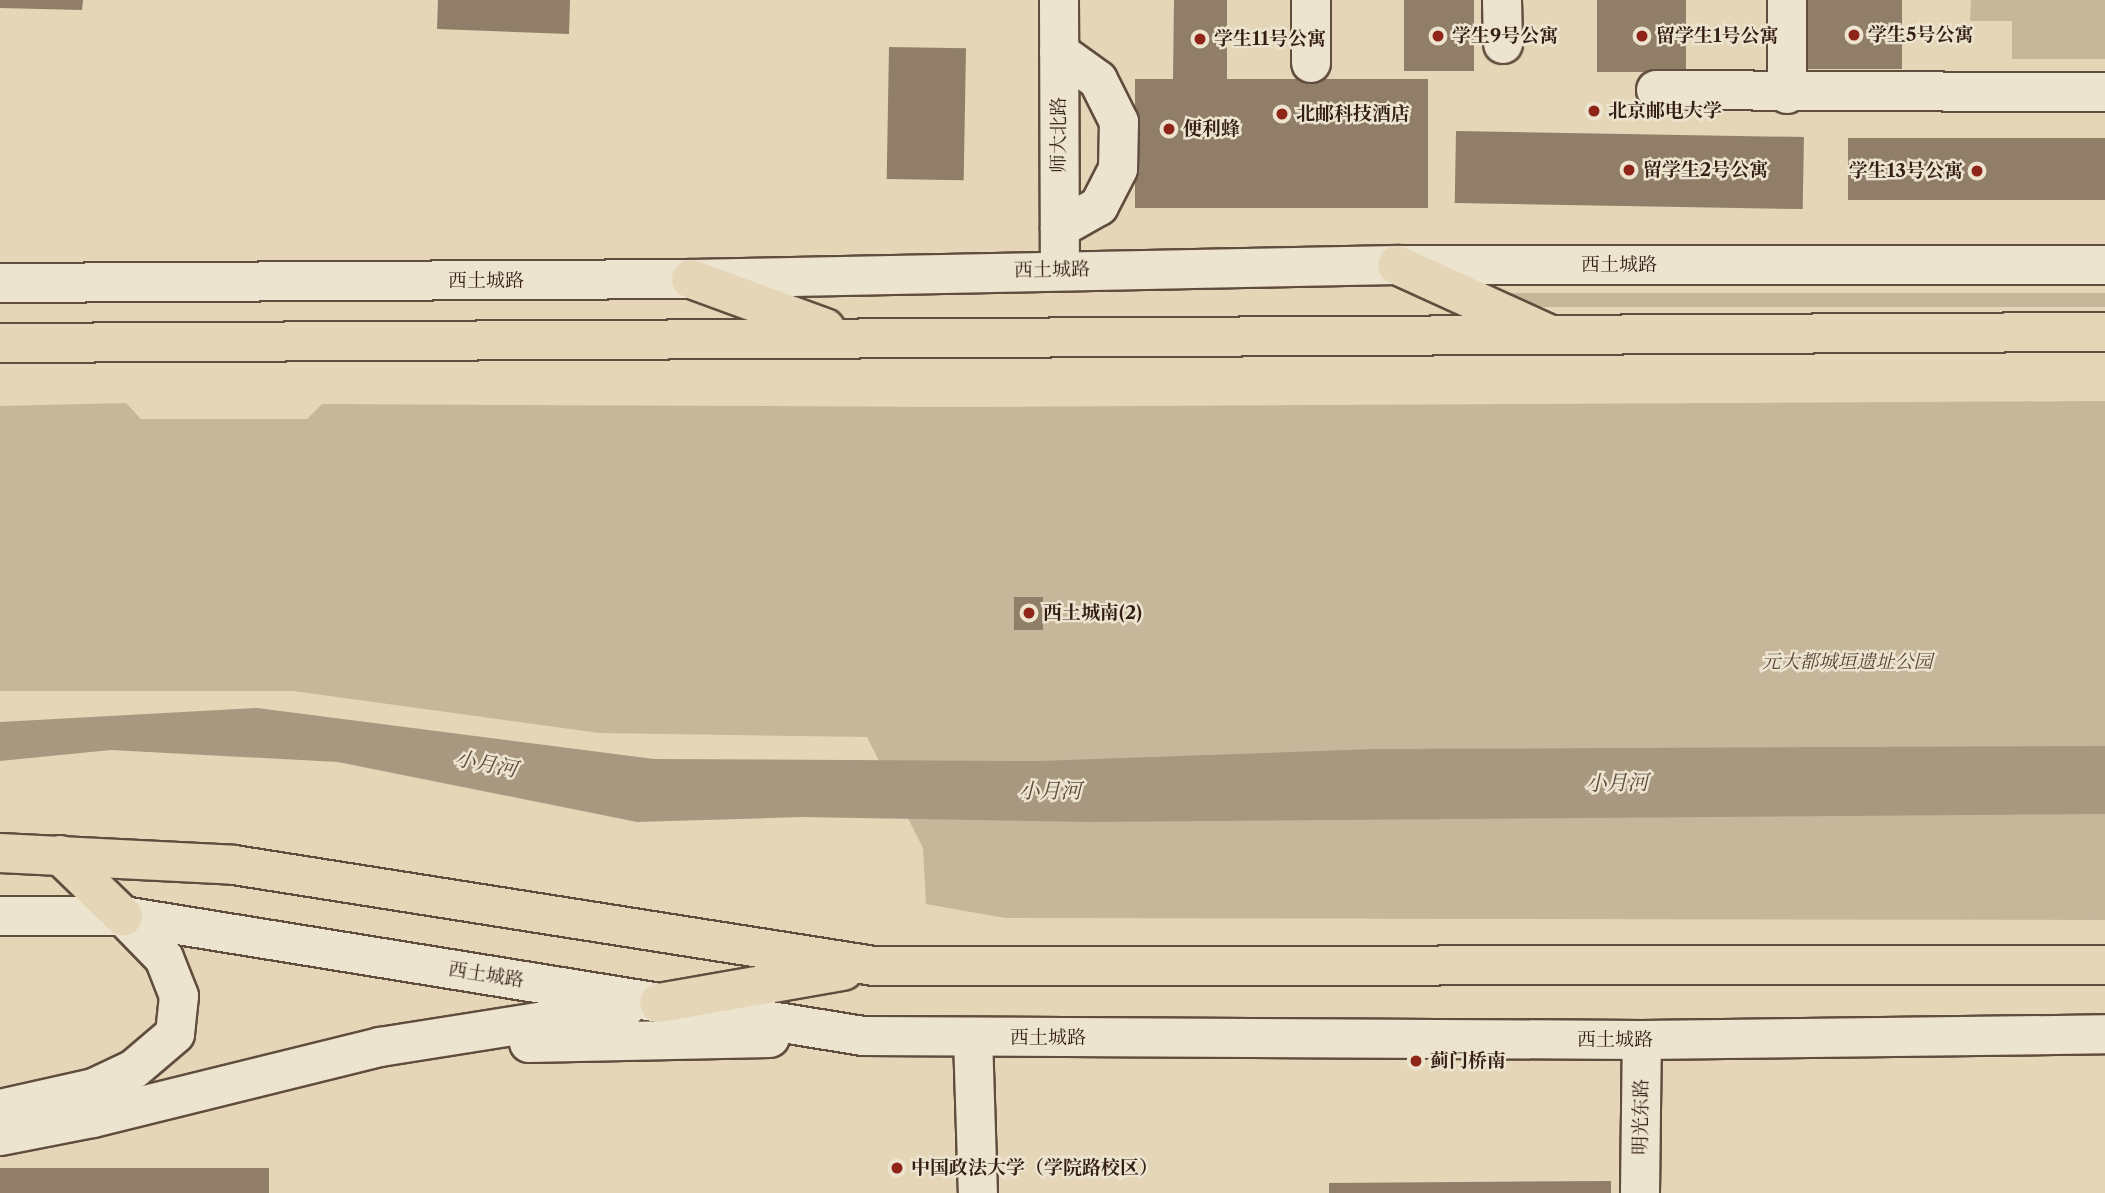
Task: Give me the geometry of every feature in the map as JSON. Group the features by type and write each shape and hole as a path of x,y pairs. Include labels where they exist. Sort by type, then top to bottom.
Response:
{"highway":[{"path":"1397,265 1557,338"},
{"path":"691,279 847,336"},
{"path":"0,343 847,336 1557,338 2105,332"},
{"path":"0,853 234,864 874,966 2105,965"},
{"path":"60,855 123,916"},
{"path":"659,1003 874,966"}],"street":[{"name":"师大北路","path":"1059,0 1060,269"},
{"path":"1311,0 1311,62"},
{"path":"1502,0 1503,44"},
{"path":"1787,0 1787,94"},
{"path":"1059,52 1098,80 1119,122 1118,169 1099,206 1059,229"},
{"path":"1656,90 1787,94 2105,92"},
{"name":"西土城路","path":"0,284 691,279 1060,269 1397,265 2105,265"},
{"name":"西土城路","path":"0,916 123,916 863,1036 1642,1040 2105,1034"},
{"path":"0,1108 94,1088 134,1069 175,1034 179,996 164,958 123,916"},
{"path":"0,1136 93,1118 380,1046 659,1003"},
{"path":"380,1046 863,1036"},
{"path":"973,1037 978,1193"},
{"name":"明光东路","path":"1640,1193 1642,1040"}],"green space":[{"path":"1971,0 2105,0 2105,59 2012,59 2012,21 1970,21"},
{"path":"1491,293 2105,293 2105,307 1491,307"},
{"name":"元大都城垣遗址公园","path":"2105,401 2105,920 1005,918 926,904 923,848 867,737 599,733 293,691 0,691 0,406 126,403 141,419 307,419 322,404 947,407"}],"water":[{"name":"小月河","path":"257,708 654,759 1039,761 1375,749 2105,746 2105,814 1090,822 802,817 637,822 338,762 111,750 0,761 0,722"}],"building":[{"path":"0,0 83,0 82,10 0,8"},
{"path":"438,0 570,0 569,34 437,29"},
{"name":"北邮科技酒店","path":"1174,0 1227,0 1227,79 1428,79 1428,208 1135,208 1135,79 1173,79"},
{"name":"学生9号公寓","path":"1404,0 1474,0 1474,71 1404,71"},
{"name":"留学生1号公寓","path":"1597,0 1686,0 1686,72 1597,72"},
{"name":"学生5号公寓","path":"1807,0 1902,0 1902,69 1807,69"},
{"path":"889,47 966,48 964,180 887,179"},
{"name":"留学生2号公寓","path":"1456,131 1804,137 1803,209 1455,203"},
{"name":"学生13号公寓","path":"1848,138 2105,138 2105,200 1848,200"},
{"name":"西土城南(2)","path":"1014,597 1043,597 1043,630 1014,630"},
{"path":"0,1168 269,1168 269,1193 0,1193"},
{"path":"1611,1181 1611,1193 1329,1193 1329,1183"}],"place":[{"name":"学生5号公寓","path":"1854,35"},
{"name":"学生9号公寓","path":"1438,36"},
{"name":"留学生1号公寓","path":"1642,36"},
{"name":"学生11号公寓","path":"1200,39"},
{"name":"北京邮电大学","path":"1594,111"},
{"name":"北邮科技酒店","path":"1282,114"},
{"name":"便利蜂","path":"1169,129"},
{"name":"留学生2号公寓","path":"1629,170"},
{"name":"学生13号公寓","path":"1977,171"},
{"name":"西土城南(2)","path":"1029,613"},
{"name":"蓟门桥南","path":"1416,1061"},
{"name":"中国政法大学（学院路校区）","path":"897,1168"}]}
